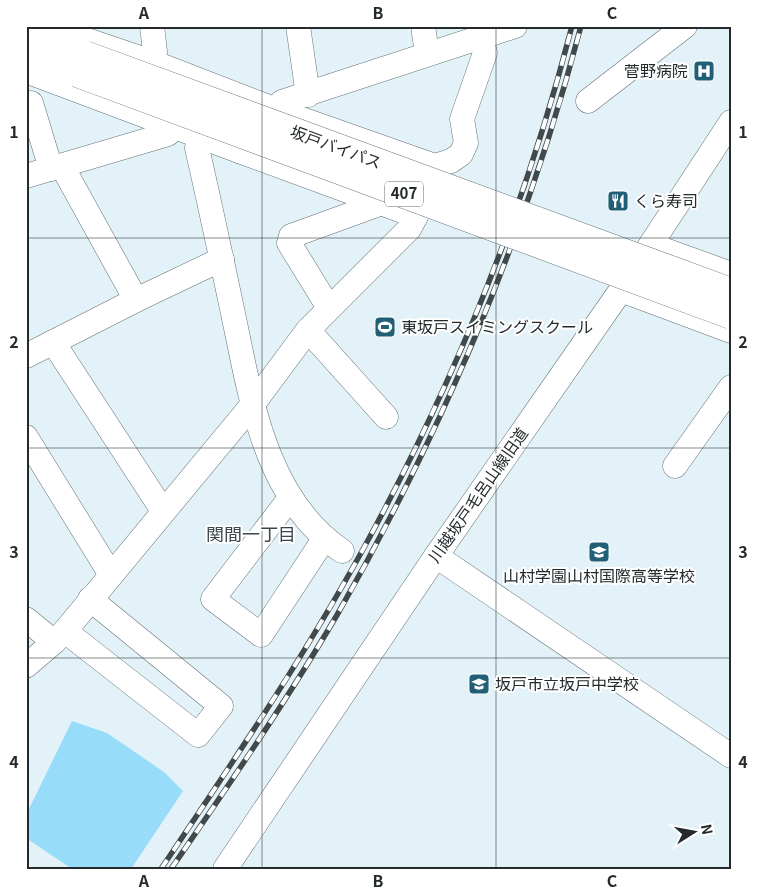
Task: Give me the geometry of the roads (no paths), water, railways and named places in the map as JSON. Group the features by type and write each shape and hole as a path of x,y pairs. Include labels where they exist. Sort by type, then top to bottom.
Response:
{"highway":[{"name":"坂戸バイパス","path":"26,32 81,64 731,315"},
{"name":"坂戸バイパス","path":"26,56 81,64 731,292"}],"street":[{"path":"46,26 152,62 269,108 435,166 451,161 462,154 466,143 462,119 485,53 481,37"},
{"path":"152,26 155,52 152,62"},
{"path":"298,26 308,95"},
{"path":"423,26 427,54"},
{"path":"239,151 269,108 282,102 515,26"},
{"path":"588,101 685,26"},
{"path":"26,72 416,216"},
{"path":"26,104 31,103 57,167 136,300"},
{"path":"26,176 168,134 172,126"},
{"name":"川越坂戸毛呂山線旧道","path":"225,869 436,556 729,131"},
{"path":"201,137 197,148 252,404 268,454 290,498 333,545 262,635 213,600 290,498"},
{"path":"26,666 59,637 252,404 308,330 409,229 416,216 435,166"},
{"path":"329,308 288,243 291,236 382,203"},
{"path":"651,245 731,274"},
{"path":"26,356 222,259"},
{"path":"621,290 731,330"},
{"path":"308,330 386,417"},
{"path":"53,342 163,511"},
{"path":"675,466 731,387"},
{"path":"26,437 108,570 112,573"},
{"path":"436,556 731,756"},
{"path":"26,619 59,637 198,735 221,706 90,599"}],"railway":[{"path":"161,869 264,713 338,594 426,427 483,296 509,230 532,162 572,26"},
{"path":"171,869 298,680 376,545 412,474 447,402 508,254 535,179 581,26"}],"place":[{"name":"菅野病院","path":"704,71"},
{"name":"くら寿司","path":"618,201"},
{"name":"東坂戸スイミングスクール","path":"385,327"},
{"name":"山村学園山村国際高等学校","path":"599,552"},
{"name":"坂戸市立坂戸中学校","path":"479,684"}],"district":[{"name":"関間一丁目","path":"251,535"}]}
